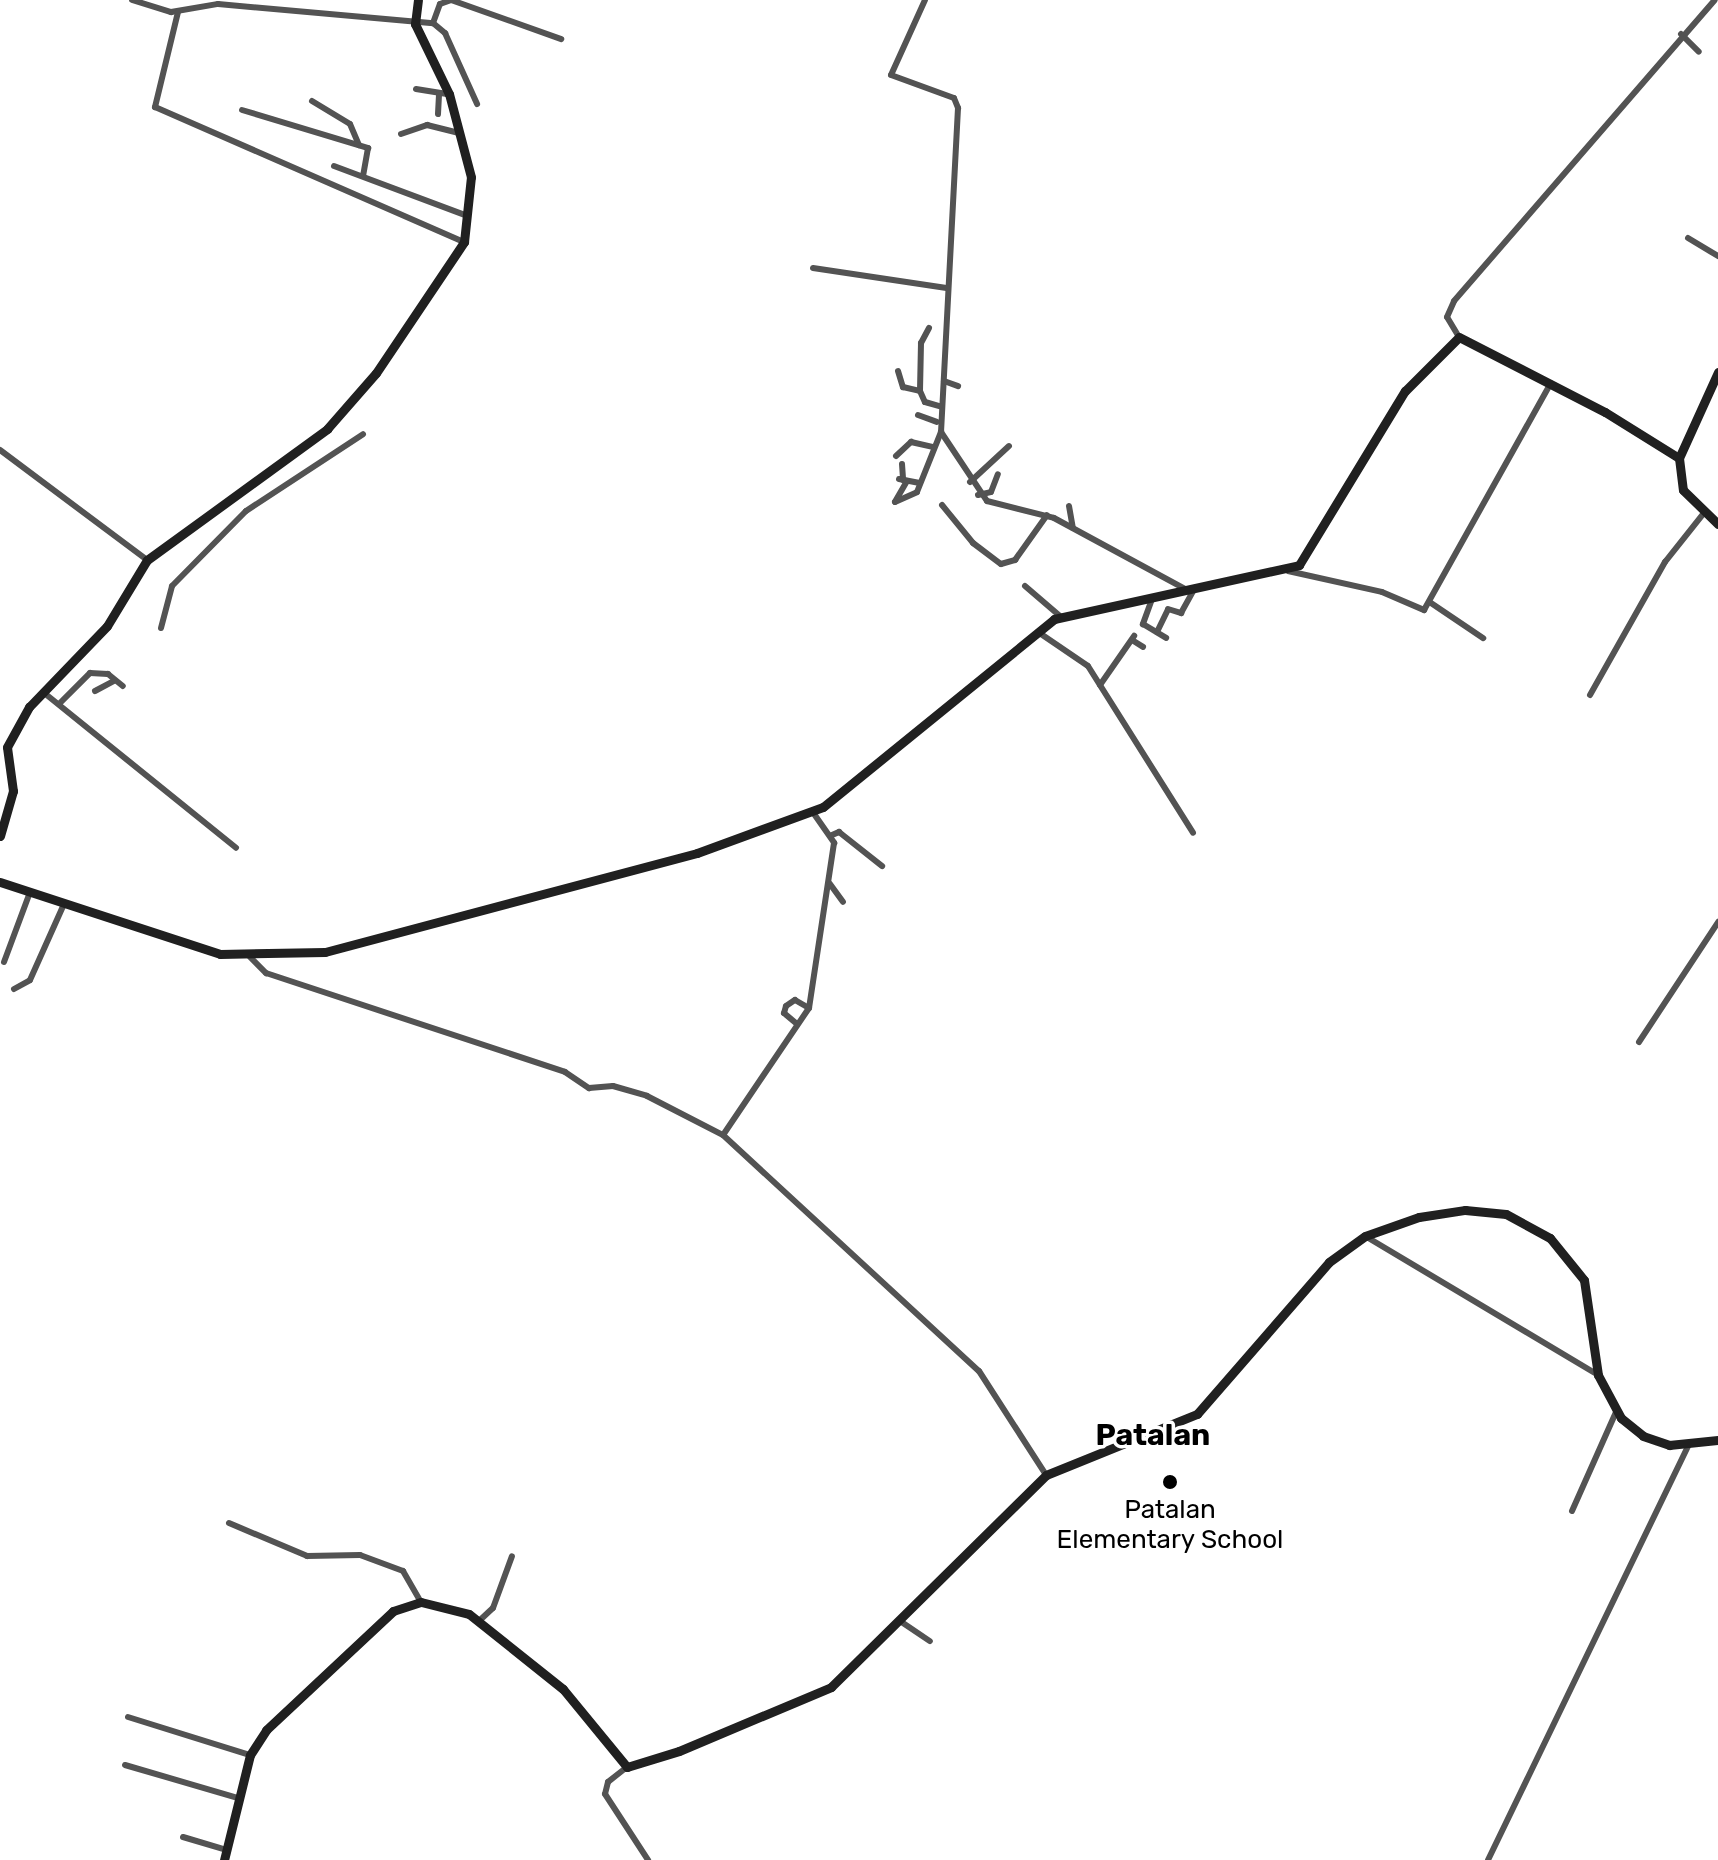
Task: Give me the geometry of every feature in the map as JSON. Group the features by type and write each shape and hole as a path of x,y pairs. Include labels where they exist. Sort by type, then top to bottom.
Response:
{"street":[{"path":"132,0 178,12 218,4 415,24 433,23 445,33 477,104"},
{"path":"0,836 13,791 7,747 43,692 107,626 147,560 327,429 376,373 464,242 471,177 459,133 415,24 418,0"},
{"path":"433,23 440,4 451,0 561,39"},
{"path":"925,0 891,75 958,103 944,381 937,422 941,432 978,495 1047,515 1191,589"},
{"path":"1679,458 1551,383 1459,337 1447,317 1454,301 1681,34 1715,0"},
{"path":"178,12 155,107 464,242"},
{"path":"1681,34 1699,52"},
{"path":"416,89 444,94"},
{"path":"438,114 444,94"},
{"path":"312,101 350,124 359,145"},
{"path":"242,110 372,151 363,176"},
{"path":"401,134 427,125 459,133"},
{"path":"334,166 468,216"},
{"path":"1688,238 1718,256"},
{"path":"813,268 947,288"},
{"path":"929,328 921,343 920,391 925,402 939,406"},
{"path":"1288,571 1313,550 1405,391 1459,337"},
{"path":"898,371 903,387 920,391"},
{"path":"1718,372 1679,458 1683,490 1718,524"},
{"path":"944,381 958,386"},
{"path":"0,882 170,941 250,957 325,952 485,913 697,853 812,811 1061,617 1117,601 1152,599 1288,571 1382,592 1421,612 1431,603 1551,383"},
{"path":"918,415 937,422"},
{"path":"902,464 903,480 895,502 913,497 941,432"},
{"path":"161,628 172,586 245,510 363,434"},
{"path":"896,456 911,442 932,447"},
{"path":"970,482 1009,446"},
{"path":"0,450 147,560"},
{"path":"978,495 991,492 998,474"},
{"path":"903,480 920,483"},
{"path":"232,496 245,510"},
{"path":"942,505 973,543 1001,564 1015,560 1047,515"},
{"path":"1069,506 1073,528"},
{"path":"1590,695 1670,555 1704,513"},
{"path":"1025,586 1061,617"},
{"path":"1157,632 1168,609 1181,613 1191,589"},
{"path":"1152,599 1142,623 1166,638"},
{"path":"1431,603 1483,638"},
{"path":"1038,632 1088,666 1193,833"},
{"path":"1100,685 1133,638 1143,647"},
{"path":"59,704 90,673 108,674 123,686"},
{"path":"95,691 114,681"},
{"path":"43,692 236,848"},
{"path":"723,1135 809,1008 830,884 832,835 812,811"},
{"path":"832,835 839,832 882,866"},
{"path":"830,884 843,902"},
{"path":"4,962 30,892"},
{"path":"14,989 30,980 64,904"},
{"path":"1639,1042 1718,922"},
{"path":"250,957 266,973 565,1072 589,1088 613,1086 647,1096 723,1135 979,1371 1046,1475"},
{"path":"797,1024 786,1017 786,1006 795,1000 809,1008"},
{"path":"648,1860 606,1800 608,1782 627,1767 823,1691 900,1621 1046,1475 1206,1408 1301,1289 1365,1236 1438,1212 1494,1212 1528,1224 1564,1251 1584,1280 1598,1375 1616,1412 1643,1436 1688,1447 1718,1440"},
{"path":"1365,1236 1598,1375"},
{"path":"1572,1511 1616,1412"},
{"path":"1488,1860 1688,1447"},
{"path":"229,1523 307,1556 360,1555 403,1571 421,1602"},
{"path":"479,1621 493,1608 512,1556"},
{"path":"183,1837 226,1855 250,1755 287,1706 367,1630 421,1602 461,1609 479,1621 563,1689 627,1767"},
{"path":"900,1621 930,1641"},
{"path":"128,1717 250,1755"},
{"path":"125,1765 238,1798"}],"place":[{"name":"Patalan Elementary School","path":"1170,1482"}],"district":[{"name":"Patalan","path":"1153,1435"}]}
